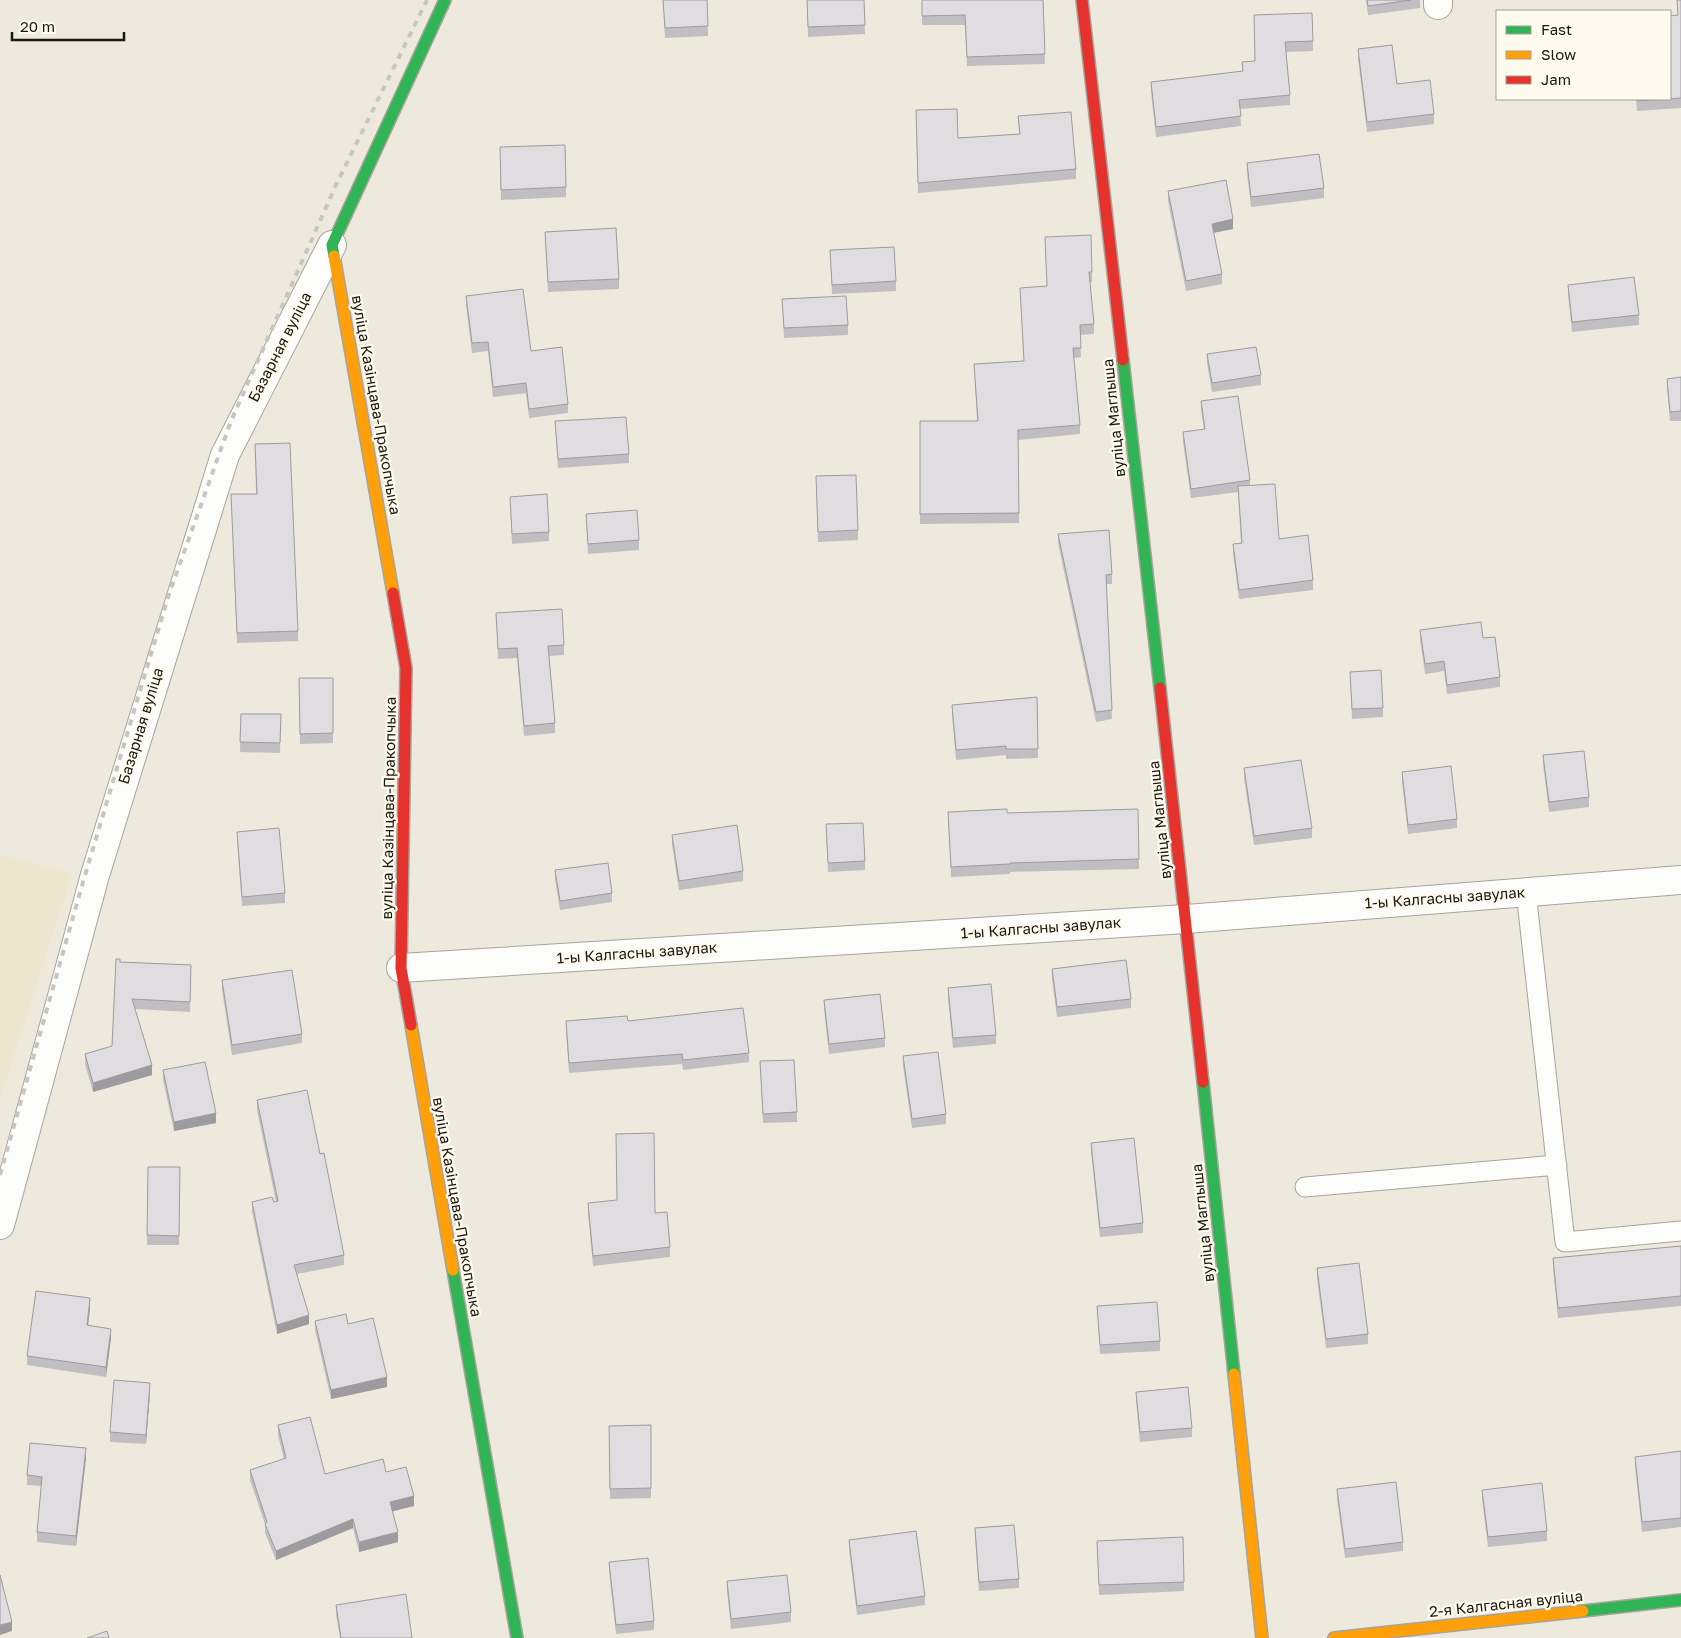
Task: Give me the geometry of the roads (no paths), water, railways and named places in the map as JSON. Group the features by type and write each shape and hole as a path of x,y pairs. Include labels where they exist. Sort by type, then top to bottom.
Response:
{"street":[{"path":"332,246 445,0"},
{"name":"вуліца Маглыша","path":"1082,0 1186,919 1262,1638"},
{"name":"вуліца Казінцава-Пракопчыка","path":"332,246 406,668 401,968 517,1638"},
{"name":"Базарная вуліца","path":"0,1225 95,875 225,455 332,246"},
{"name":"1-ы Калгасны завулак","path":"401,968 1186,919 1681,880"},
{"name":"2-я Калгасная вуліца","path":"1334,1638 1681,1600"}],"lane":[{"path":"1526,892 1565,1242 1681,1231"},
{"path":"1305,1187 1557,1165"}],"railway":[{"path":"0,1175 83,882 168,597 231,421 336,185 427,0"}]}
